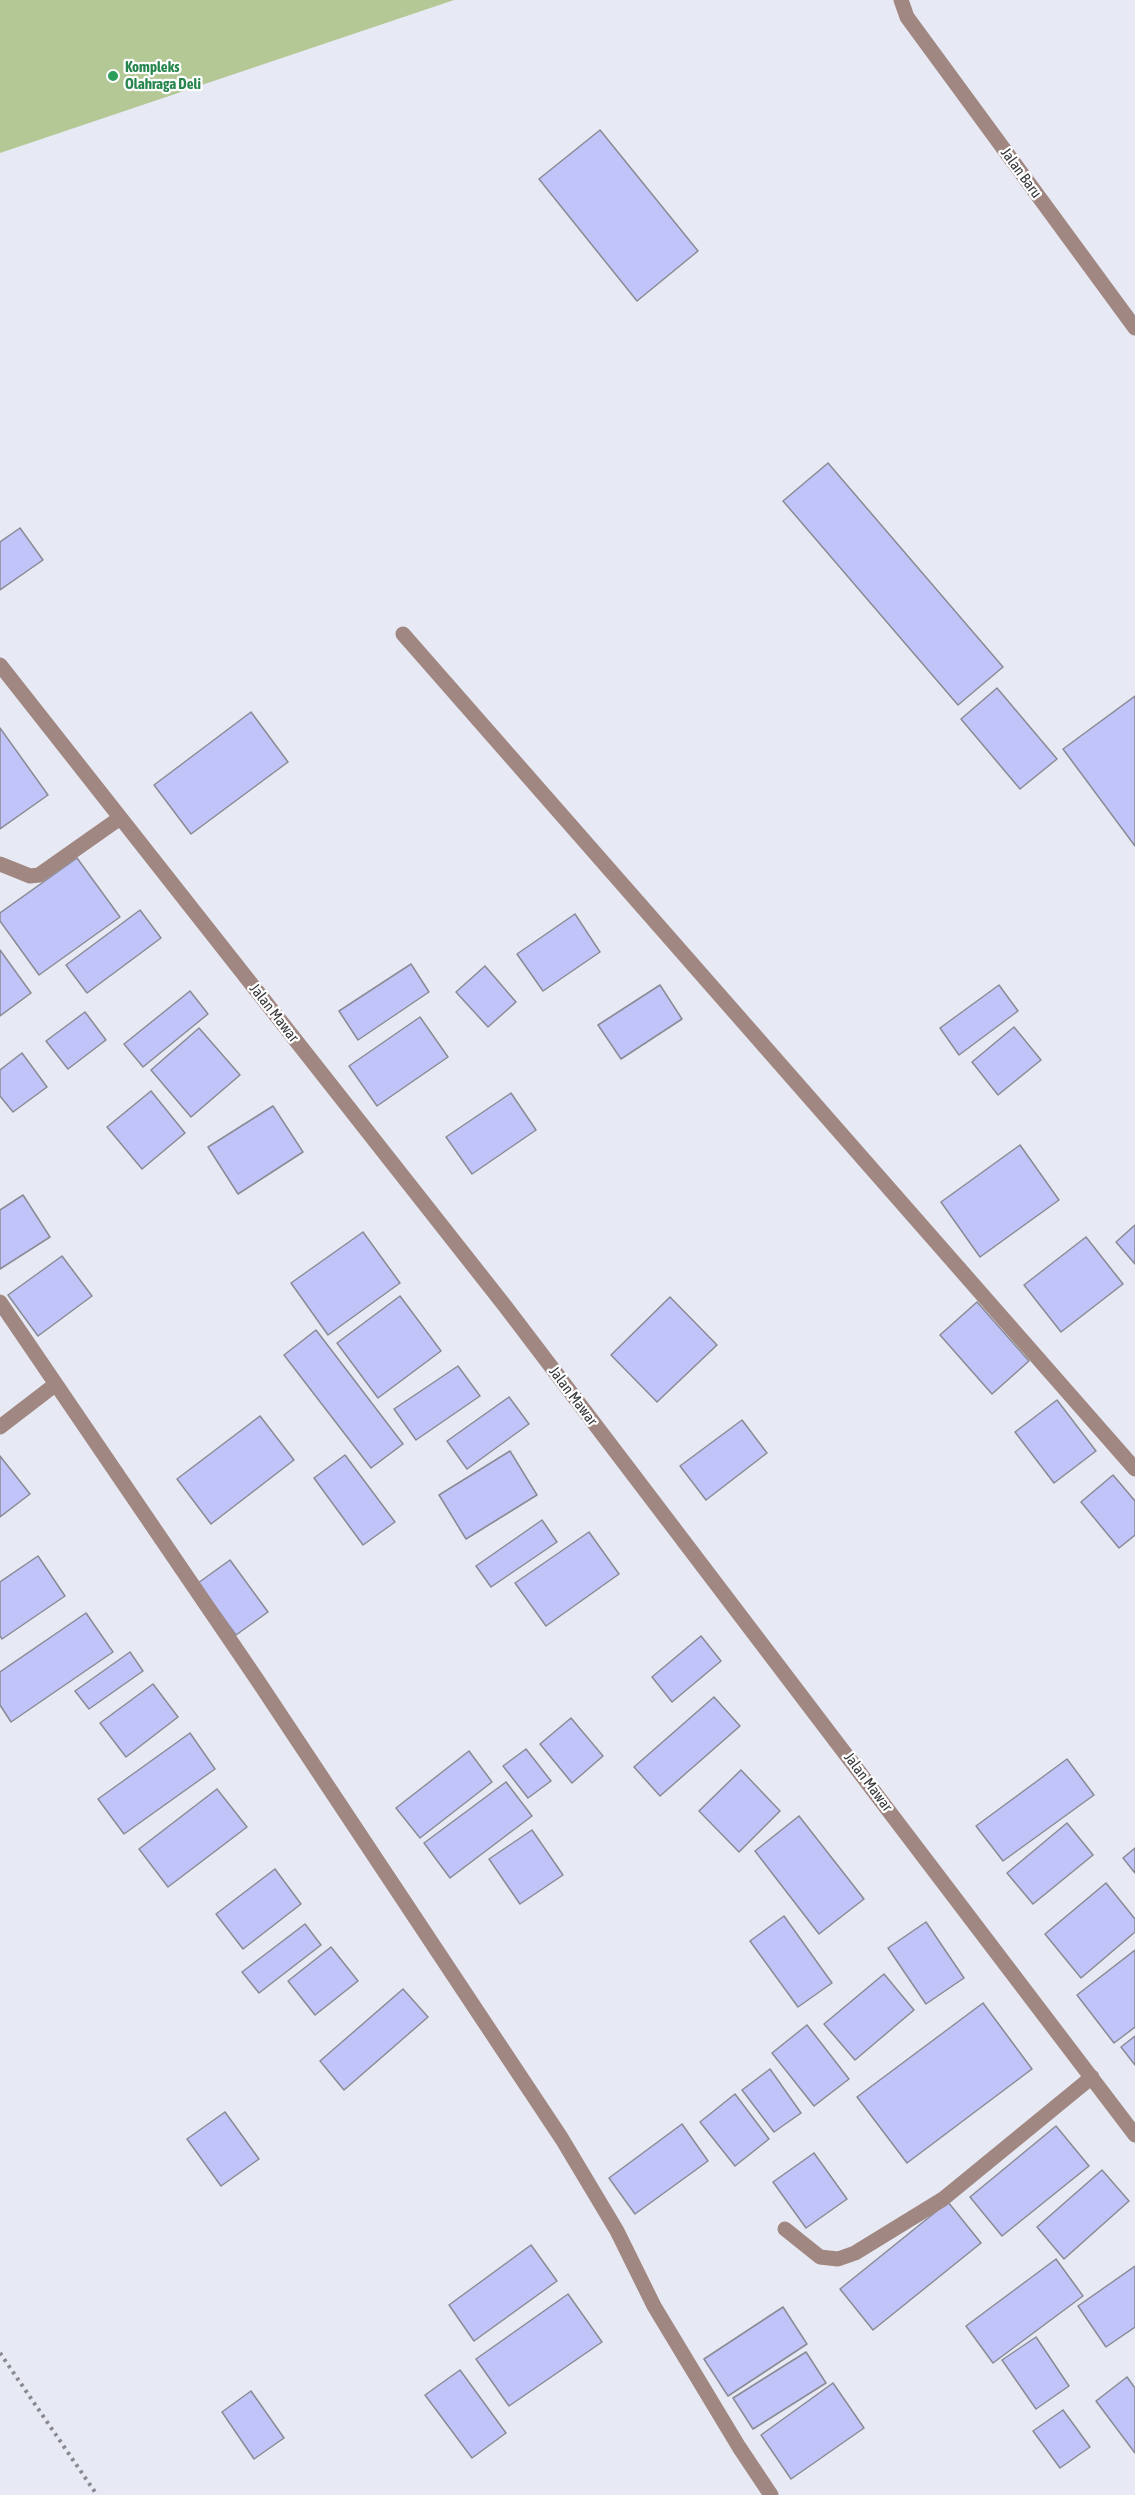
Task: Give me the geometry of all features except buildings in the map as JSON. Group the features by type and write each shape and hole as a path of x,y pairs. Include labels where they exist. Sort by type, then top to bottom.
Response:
{"street":[{"name":"Jalan Baru","path":"901,0 907,17 1135,328"},
{"path":"403,633 1135,1469"},
{"name":"Jalan Mawar","path":"0,665 505,1306 1135,2136"},
{"path":"0,864 30,876 39,876 120,818"},
{"path":"0,1302 258,1681 562,2139 617,2231 654,2306 739,2447 771,2495"},
{"path":"0,1427 56,1384"},
{"path":"785,2229 806,2249 820,2257 838,2259 855,2253 943,2199 1092,2077"}],"path":[{"path":"0,2353 96,2495"}],"green space":[{"name":"Kompleks Olahraga Deli","path":"0,0 454,0 0,153"}],"place":[{"name":"Kompleks Olahraga Deli","path":"113,76"}]}
